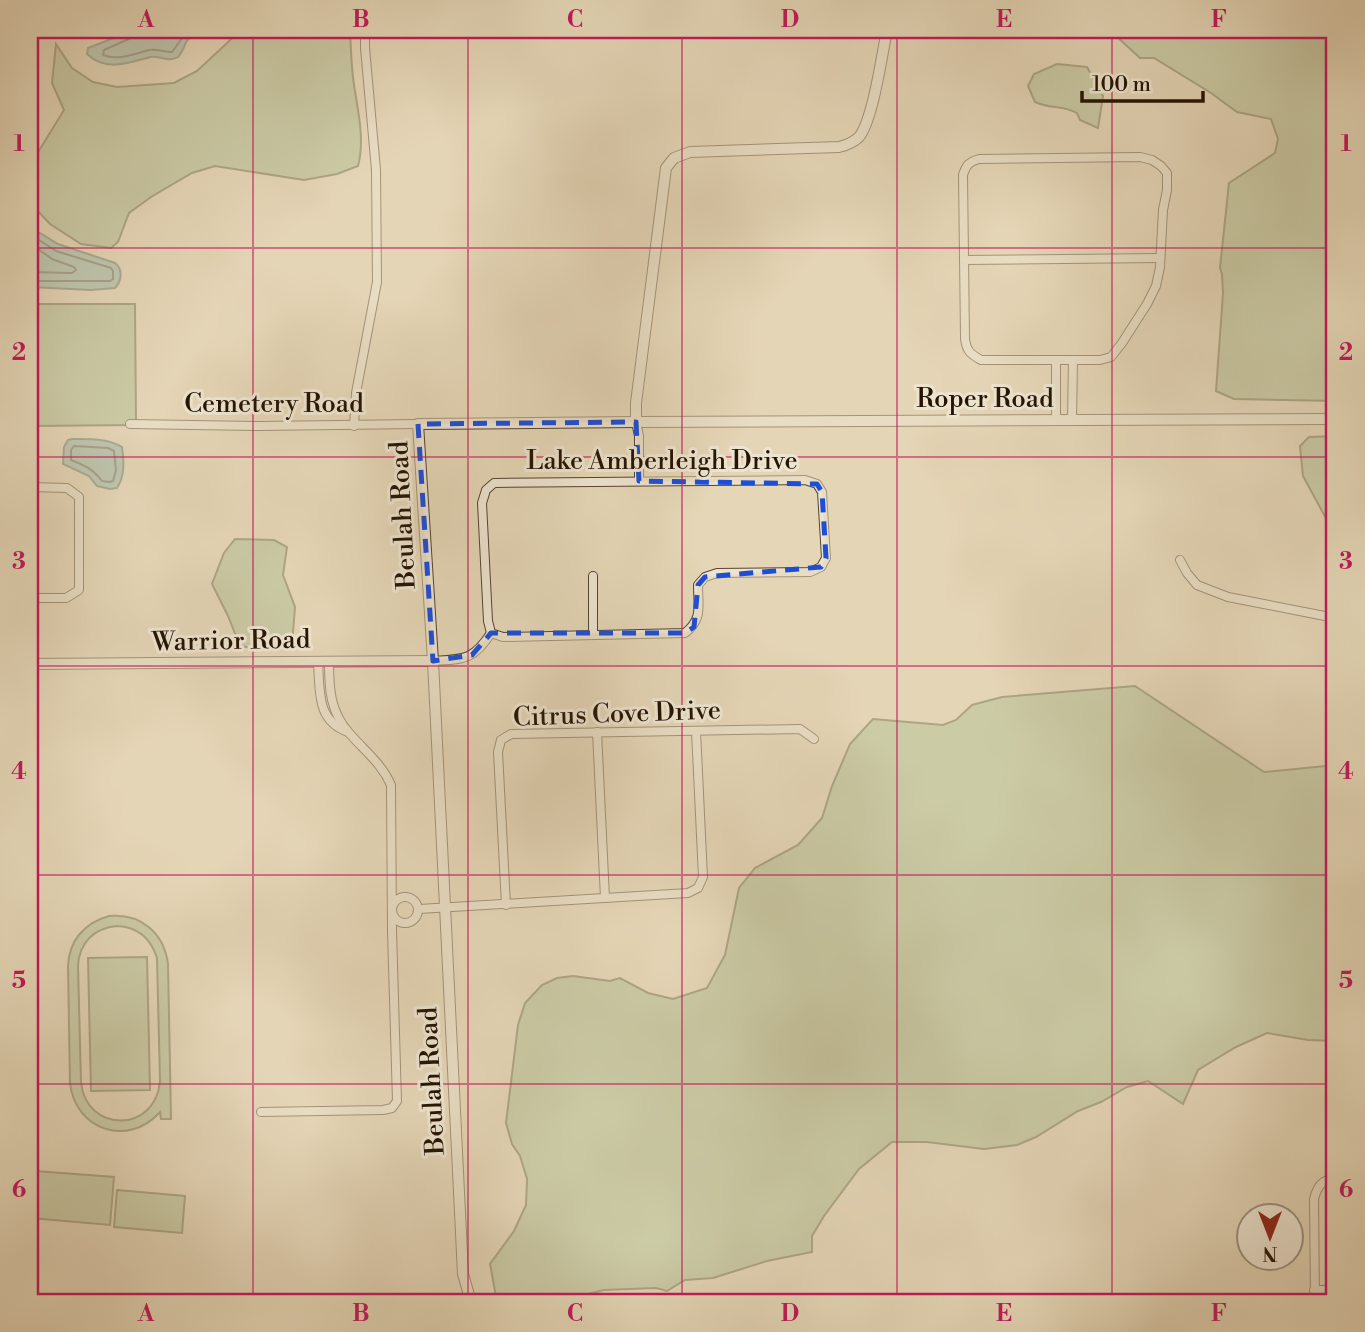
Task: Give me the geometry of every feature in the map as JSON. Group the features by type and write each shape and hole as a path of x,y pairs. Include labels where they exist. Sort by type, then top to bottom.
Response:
{"street":[{"path":"354,426 356,393 377,282 376,170 365,30"},
{"path":"639,481 636,403 666,168 674,158 690,152 839,147 854,141 861,134 868,119 887,30"},
{"path":"1140,157 1152,160 1167,173 1156,286 1111,357 1100,360 981,360 972,355 966,348 965,338 964,260 963,175 966,166 972,161 1140,157"},
{"path":"964,260 1160,258"},
{"path":"1056,360 1056,420"},
{"path":"1072,420 1073,360"},
{"name":"Roper Road","path":"636,422 1335,419"},
{"name":"Beulah Road","path":"471,1302 463,1275 433,661 418,424 636,422"},
{"name":"Cemetery Road","path":"130,424 418,424"},
{"name":"Lake Amberleigh Drive","path":"805,480 817,484 822,492 826,558 821,567 810,572 717,573 705,577 698,585 698,617 694,626 685,633 503,637 491,634 488,621 482,503 486,489 494,483 805,480"},
{"path":"30,488 67,488 79,497 79,590 66,598 30,598"},
{"path":"1180,560 1197,585 1228,597 1335,618"},
{"path":"593,576 593,635"},
{"path":"433,661 460,659 472,655 491,634"},
{"name":"Warrior Road","path":"30,664 433,661"},
{"path":"317,662 324,711 333,725 348,732"},
{"path":"261,1112 383,1110 394,1106 397,1101 391,785 381,766 348,732 332,702 329,662"},
{"name":"Citrus Cove Drive","path":"506,905 498,752 501,740 511,734 800,729 814,739"},
{"path":"418,909 688,893 698,888 703,877 696,731"},
{"path":"597,732 605,898"},
{"path":"405,896 414,900 418,909 415,919 406,923 396,919 392,910 396,901 405,896"},
{"path":"1315,1302 1314,1199 1316,1189 1321,1183 1335,1179"},
{"path":"1314,1290 1335,1290"}],"highlighted area":[{"path":"636,422 639,481 817,484 822,492 826,558 821,567 705,577 698,585 694,627 685,633 491,633 472,655 433,661 418,424"}],"shaded area":[{"path":"241,30 350,30 352,71 361,136 358,166 337,174 304,180 215,166 192,173 129,213 118,242 111,248 81,244 50,224 30,203 32,162 64,110 52,83 56,44 72,68 93,82 117,87 174,83 197,71"},
{"path":"1114,30 1335,30 1335,401 1234,399 1216,391 1223,293 1220,268 1229,183 1275,153 1278,139 1271,119 1237,112 1154,58 1140,58 1114,34"},
{"path":"1057,64 1087,67 1103,96 1098,128 1080,120 1077,113 1035,102 1028,86 1034,74"},
{"path":"30,304 135,304 136,425 30,426"},
{"path":"1335,436 1335,535 1303,476 1300,446 1309,437"},
{"path":"235,539 274,540 287,547 283,575 295,607 292,645 260,649 240,646 212,584 224,553"},
{"path":"1135,686 1264,772 1335,765 1335,1041 1308,1040 1267,1033 1236,1047 1198,1070 1183,1104 1148,1081 1127,1087 1017,1145 984,1149 927,1142 892,1142 859,1169 824,1216 812,1236 812,1252 767,1261 713,1278 685,1280 667,1291 656,1288 604,1290 580,1296 569,1302 497,1302 490,1264 514,1231 526,1205 527,1179 506,1123 518,1025 525,1003 542,985 557,978 573,976 610,981 620,978 648,993 673,999 707,988 725,955 739,888 755,868 798,845 822,818 850,744 873,719 943,725 956,720 972,705 1002,697"},
{"path":"121,916 149,927 162,943 168,964 171,1119 161,1119 160,1112 147,1123 119,1131 105,1129 92,1122 74,1099 70,1083 69,957 79,934 100,919","holes":["109,927 125,927 143,935 157,958 160,1081 156,1098 147,1110 135,1118 121,1120 107,1118 95,1111 86,1099 81,1082 78,966 81,950 95,933"]},
{"path":"147,957 150,1090 91,1091 88,958"},
{"path":"35,1171 114,1177 110,1225 31,1218"},
{"path":"117,1190 185,1196 182,1233 114,1227"}],"water":[{"path":"134,30 198,30 187,40 181,54 175,59 153,57 110,64 94,60 87,54 88,48"},
{"path":"40,233 58,244 115,263 120,279 115,288 91,290 30,287 30,236"},
{"path":"68,440 104,441 122,447 123,473 117,488 97,486 89,476 63,464 64,447"}]}
